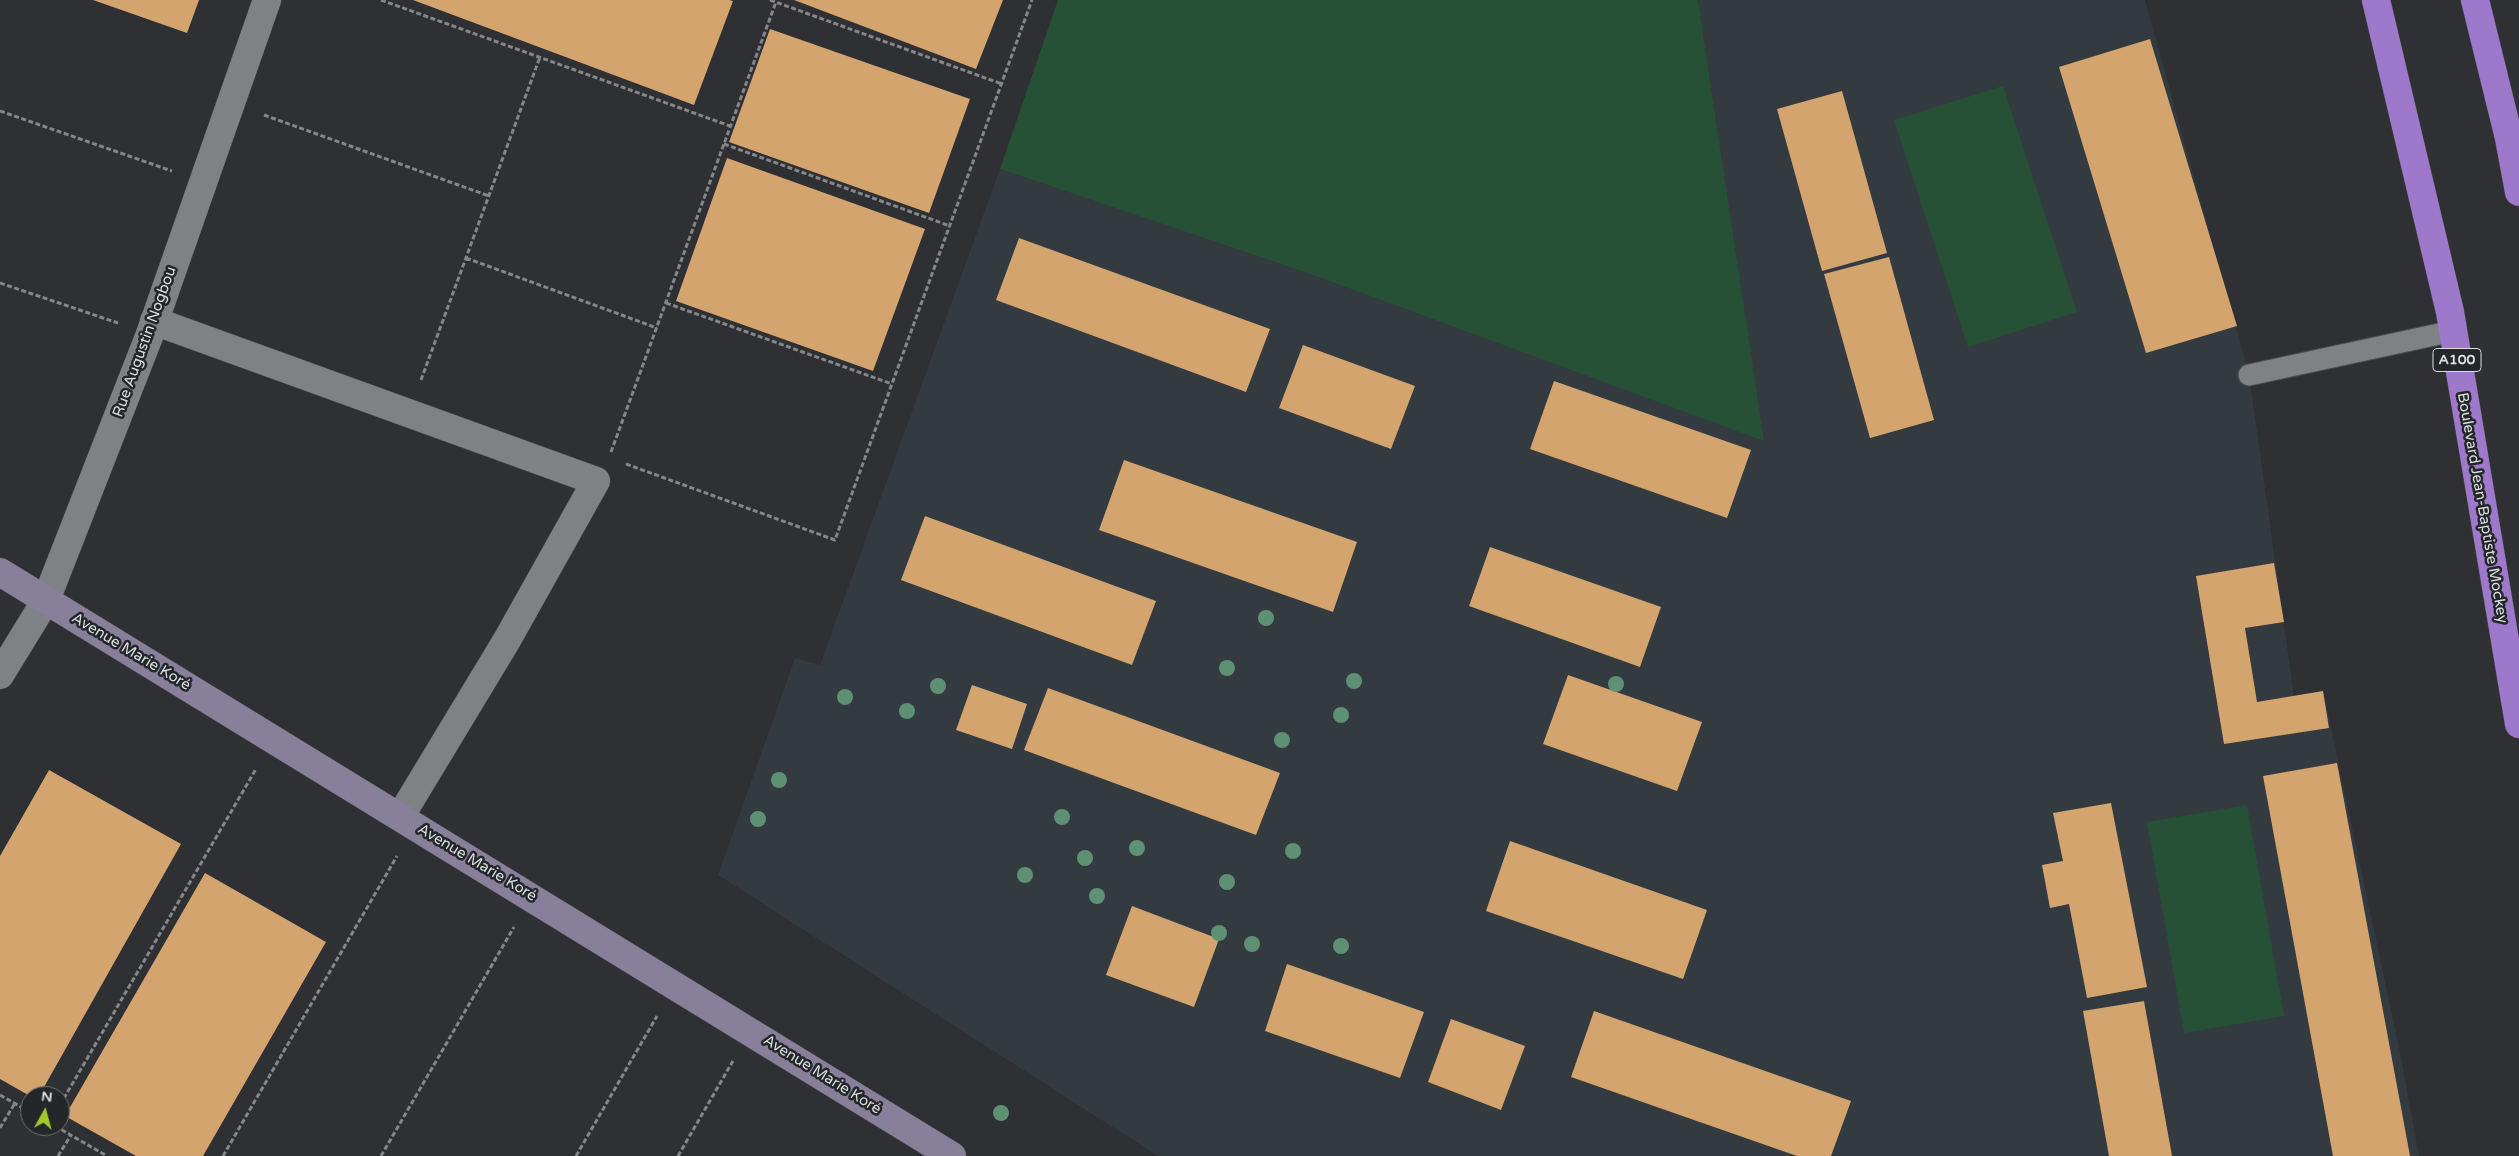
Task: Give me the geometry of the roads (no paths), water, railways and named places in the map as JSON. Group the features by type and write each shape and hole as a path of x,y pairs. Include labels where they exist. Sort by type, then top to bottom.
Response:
{"highway":[{"name":"Boulevard Jean-Baptiste Mockey","path":"2376,0 2452,331 2519,724"},
{"path":"2475,0 2519,192"}],"main road":[{"name":"Avenue Marie Koré","path":"0,572 675,984 952,1156"}],"street":[{"name":"Rue Augustin Nogbou","path":"0,675 46,600 152,328 267,0"},
{"path":"152,328 409,414 596,481 407,821"}],"lane":[{"path":"2249,375 2452,331"}]}
